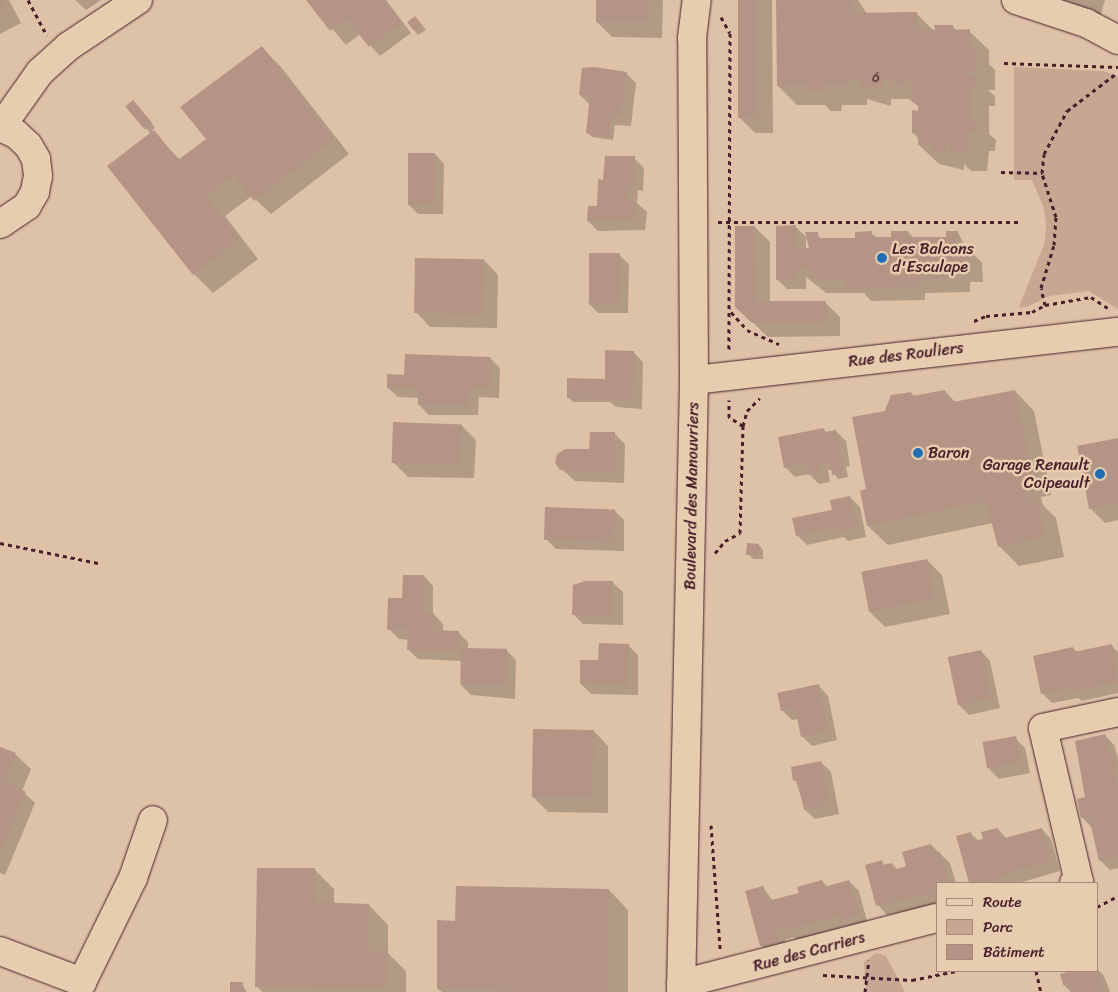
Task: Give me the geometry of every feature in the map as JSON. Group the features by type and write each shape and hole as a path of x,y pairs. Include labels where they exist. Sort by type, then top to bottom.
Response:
{"street":[{"path":"0,224 27,206 35,192 38,176 36,159 28,145 16,134 0,127 40,72 69,46 138,0"},
{"path":"1016,0 1086,23 1118,40"},
{"name":"Boulevard des Manouvriers","path":"681,988 694,380 692,38 708,7"},
{"name":"Rue des Rouliers","path":"694,380 1115,321"},
{"path":"1079,882 1043,728 1118,712"},
{"path":"0,951 82,982 133,878 153,820"},
{"name":"Rue des Carriers","path":"681,988 722,975 936,918"}],"path":[{"path":"28,0 49,40"},
{"path":"708,7 730,33 729,418 743,426 740,533 725,540 712,558"},
{"path":"1004,63 1118,68"},
{"path":"1045,305 1041,288 1054,245 1056,217 1042,172 1044,154 1067,111 1118,72"},
{"path":"1001,172 1042,172"},
{"path":"730,222 1018,222"},
{"path":"986,316 1032,312 1045,305 1091,297 1115,321"},
{"path":"730,312 747,330 782,347"},
{"path":"0,543 98,563"},
{"path":"710,817 722,975"},
{"path":"1098,906 1118,896"},
{"path":"817,975 912,980 951,972"},
{"path":"1036,972 1041,992"}],"green space":[{"path":"1014,67 1103,71 1118,76 1118,309 1089,291 1049,296 1027,307 1019,307 1045,242 1046,223 1044,208 1032,180 1014,180"},
{"path":"876,953 886,956 905,992 866,992 864,962"}],"building":[{"path":"0,0 7,8 0,12"},
{"path":"306,0 385,0 402,23 369,47 347,19 330,31"},
{"path":"596,0 648,0 648,22 596,22"},
{"path":"738,0 758,0 758,118 738,118"},
{"path":"776,0 854,0 854,12 848,13 917,12 917,29 935,30 934,25 953,25 953,30 970,29 970,49 976,50 976,71 970,71 969,75 976,75 976,87 970,87 970,120 977,119 976,132 970,132 968,152 950,152 950,145 945,146 945,151 932,151 932,145 918,145 918,133 912,133 912,110 918,111 918,101 912,102 912,80 906,80 906,86 894,86 894,80 883,80 883,87 860,87 860,81 848,80 848,86 823,86 822,92 810,92 810,86 777,86"},
{"path":"415,16 422,25 414,31 407,22"},
{"path":"262,46 334,139 254,201 234,175 206,196 240,239 193,275 107,166 154,130 178,160 206,139 180,107"},
{"path":"595,67 627,72 621,117 612,116 609,137 586,133 590,96 579,95 582,68"},
{"path":"133,100 152,123 145,129 125,106"},
{"path":"408,153 435,153 435,205 408,205"},
{"path":"605,156 635,156 633,188 628,188 628,200 637,201 636,220 587,221 588,206 597,206 598,179 603,180"},
{"name":"Les Balcons d'Esculape","path":"796,225 797,249 809,248 805,232 818,232 818,238 855,238 855,232 872,231 872,237 891,237 891,231 908,231 908,237 946,237 946,231 958,231 955,246 968,247 968,267 956,267 956,278 921,278 921,286 845,287 845,279 810,279 810,269 797,269 797,280 776,280 776,226"},
{"path":"735,226 755,226 756,301 826,301 826,322 752,323 735,307"},
{"path":"589,253 620,253 620,303 589,303"},
{"path":"415,258 484,259 483,314 414,313"},
{"path":"605,350 634,351 633,399 567,398 567,378 605,379"},
{"path":"405,354 491,357 490,388 470,388 469,406 418,405 418,389 387,388 387,374 404,375"},
{"name":"Baron","path":"945,390 948,403 1015,390 1032,476 1022,477 1027,499 1037,497 1045,537 998,547 986,501 867,526 860,491 866,489 852,417 885,411 891,395 911,392 912,396"},
{"path":"393,422 462,424 461,465 392,463"},
{"path":"824,428 825,432 836,430 844,473 832,475 830,462 819,464 821,473 808,475 806,463 784,468 778,437"},
{"path":"590,432 615,432 615,473 560,470 555,463 557,454 565,449 589,449"},
{"name":"Garage Renault Coipeault","path":"1118,438 1118,503 1089,509 1077,446"},
{"path":"850,496 857,528 837,532 836,527 796,536 792,518 832,510 830,500"},
{"path":"545,507 615,509 614,542 544,540"},
{"path":"747,543 759,544 758,556 746,555"},
{"path":"927,559 935,599 869,612 861,572"},
{"path":"403,575 424,575 424,613 434,613 434,630 459,631 458,651 407,650 408,630 387,630 388,598 402,598"},
{"path":"585,581 613,581 613,615 572,615 573,585"},
{"path":"599,643 629,644 628,685 580,684 580,660 598,660"},
{"path":"1112,644 1118,682 1071,692 1069,688 1041,694 1033,656 1073,647 1074,652"},
{"path":"461,648 507,649 506,686 460,685"},
{"path":"981,650 991,698 958,705 948,657"},
{"path":"819,684 828,731 801,737 795,708 781,711 777,693"},
{"path":"533,729 594,730 593,798 532,797"},
{"path":"1105,734 1109,752 1114,750 1117,766 1113,766 1118,785 1118,856 1099,861 1089,817 1081,818 1077,799 1085,797 1075,741"},
{"path":"1016,736 1021,763 987,768 983,742"},
{"path":"0,747 16,753 5,782 26,792 0,854"},
{"path":"821,761 830,804 804,810 798,780 793,781 791,767"},
{"path":"998,828 1001,839 1042,828 1051,862 1010,872 1011,875 990,882 969,882 956,836 971,832 974,841 983,839 981,832"},
{"path":"931,844 934,853 940,852 949,882 936,882 936,901 933,893 876,906 865,865 882,860 883,865 892,863 894,870 906,866 902,852"},
{"path":"257,868 315,868 315,902 369,904 369,950 387,951 386,988 255,987"},
{"path":"822,880 824,887 849,880 859,915 840,921 839,916 786,931 785,927 776,930 779,941 760,946 745,891 763,886 767,901 799,893 797,887"},
{"path":"456,886 609,889 608,992 437,989 437,920 455,921"},
{"path":"1068,972 1096,972 1097,976 1100,975 1104,990 1071,992 1069,984 1063,985 1060,974"},
{"path":"230,982 243,982 243,992 230,992"}],"place":[{"name":"Les Balcons d'Esculape","path":"882,258"},
{"name":"Baron","path":"918,453"},
{"name":"Garage Renault Coipeault","path":"1100,474"}]}
